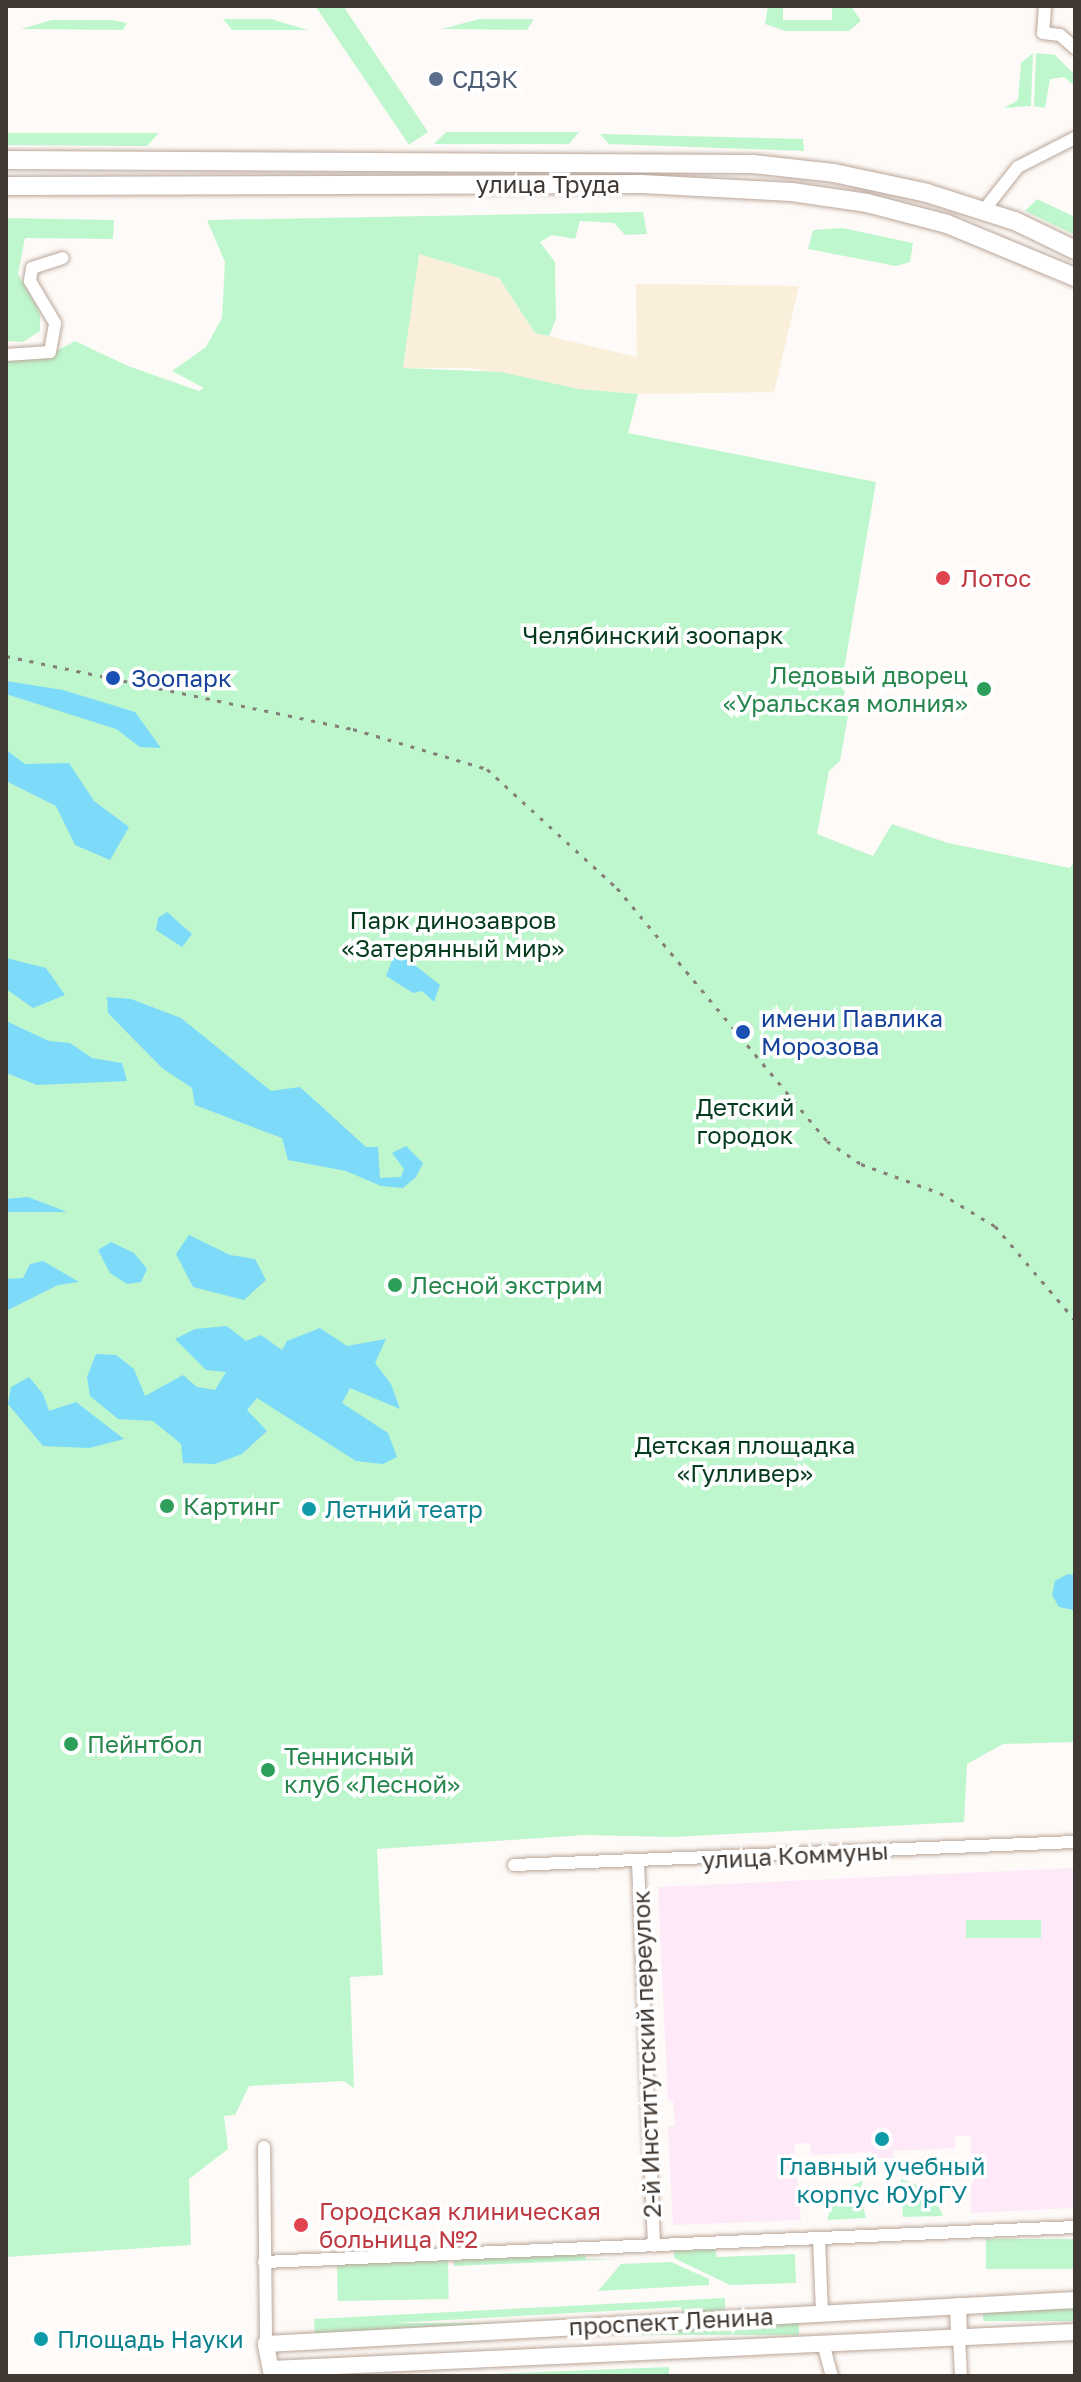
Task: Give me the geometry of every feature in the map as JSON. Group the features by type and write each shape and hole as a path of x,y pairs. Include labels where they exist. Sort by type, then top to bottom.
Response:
{"main road":[{"name":"улица Труда","path":"6,160 699,161 834,173 984,210 1075,250"},
{"name":"улица Труда","path":"6,186 697,185 831,197 975,233 1075,277"},
{"path":"975,233 984,210"},
{"name":"проспект Ленина","path":"266,2344 1075,2300"},
{"path":"958,2306 959,2337"},
{"path":"822,2312 823,2343"},
{"name":"проспект Ленина","path":"272,2372 341,2365 1075,2332"},
{"path":"340,2340 328,2353 341,2365"},
{"path":"266,2344 272,2372"}],"street":[{"path":"1045,6 1043,33 1060,35 1075,48"},
{"path":"984,210 1018,167 1075,138"},
{"path":"6,355 50,352 55,323 30,281 32,268 62,258"},
{"name":"улица Коммуны","path":"514,1865 638,1863 1075,1842"},
{"name":"2-й Институтский переулок","path":"638,1863 654,2246"},
{"path":"264,2147 266,2344"},
{"path":"264,2262 1075,2227"},
{"path":"819,2238 822,2312"},
{"path":"959,2337 961,2376"},
{"path":"823,2343 832,2376"}],"shaded area":[{"path":"419,254 499,278 535,333 637,357 636,284 799,286 774,392 638,394 579,389 470,368 402,368"},
{"path":"1075,1868 1075,2208 971,2213 971,2136 955,2136 955,2148 893,2151 893,2158 872,2158 872,2152 811,2155 810,2143 794,2144 801,2220 673,2225 668,2127 675,2126 673,2101 668,2101 658,1887"}],"green space":[{"path":"315,6 343,6 428,132 409,145"},
{"path":"768,6 783,6 783,20 832,20 832,6 851,6 861,21 849,31 785,31 765,24"},
{"path":"223,19 271,19 308,30 232,30"},
{"path":"479,19 534,19 527,30 442,29"},
{"path":"52,20 127,23 123,30 21,29"},
{"path":"1033,53 1031,106 1004,108 1018,100 1021,63"},
{"path":"1036,53 1055,55 1075,75 1075,86 1064,77 1050,79 1045,108 1034,106"},
{"path":"446,132 579,132 569,144 434,144"},
{"path":"6,133 159,133 147,146 6,145"},
{"path":"600,134 803,139 804,151 609,144"},
{"path":"1037,199 1075,217 1075,235 1025,211"},
{"path":"643,212 647,234 625,235 614,223 580,221 575,239 552,235 540,242 555,262 556,319 549,336 535,333 499,278 419,254 403,368 501,372 579,389 638,394 628,433 876,482 841,687 845,692 840,706 848,716 840,761 829,771 817,834 873,856 892,824 948,843 1070,868 1075,859 1075,1742 1003,1744 967,1764 964,1822 673,1837 585,1835 377,1849 383,1975 350,1977 354,2088 344,2081 249,2086 235,2115 224,2116 228,2149 189,2179 191,2245 6,2257 6,356 39,360 75,341 128,366 199,391 204,388 172,371 206,347 222,318 225,262 207,220"},
{"path":"6,218 114,220 113,239 25,238 18,274 40,313 40,331 23,342 6,341"},
{"path":"842,228 913,243 910,262 896,266 808,249 813,230"},
{"path":"966,1920 1041,1920 1041,1938 966,1938"},
{"path":"901,2179 931,2190 943,2216 903,2217"},
{"path":"864,2180 859,2190 866,2218 827,2220 836,2193"},
{"path":"986,2239 1075,2239 1075,2269 986,2269"},
{"path":"715,2249 717,2257 795,2254 796,2283 730,2285 674,2258 674,2251"},
{"path":"585,2254 586,2259 618,2259 454,2266 454,2260"},
{"path":"448,2260 449,2299 338,2301 337,2262"},
{"path":"671,2262 709,2279 709,2285 598,2291 621,2264"},
{"path":"725,2298 725,2312 684,2315 681,2307 339,2326 337,2333 315,2336 314,2319"},
{"path":"983,2308 1075,2308 1075,2321 983,2321"},
{"path":"336,2323 799,2323 799,2335 336,2335"},
{"path":"669,2367 669,2374 441,2376"}],"water":[{"path":"6,681 63,690 135,712 161,748 140,747 116,729 6,694"},
{"path":"6,750 25,764 69,763 94,801 129,827 110,860 75,845 56,806 6,781"},
{"path":"167,912 192,934 182,947 156,930 158,918"},
{"path":"397,948 410,952 416,966 440,985 434,1002 422,991 413,993 386,976"},
{"path":"6,958 46,968 65,995 33,1008 6,989"},
{"path":"107,997 131,999 181,1018 271,1091 300,1087 366,1147 378,1147 380,1178 401,1177 404,1169 392,1153 406,1146 423,1163 416,1177 403,1188 381,1186 346,1171 288,1160 282,1138 195,1105 192,1088 162,1068 108,1013"},
{"path":"6,1021 49,1041 70,1043 92,1058 122,1063 127,1081 37,1085 6,1073"},
{"path":"28,1197 67,1212 6,1212 6,1199"},
{"path":"189,1235 230,1255 255,1259 266,1280 244,1300 193,1287 176,1254"},
{"path":"111,1242 134,1253 147,1269 141,1282 127,1284 110,1273 98,1250"},
{"path":"43,1261 79,1282 58,1285 6,1311 6,1279 23,1278 30,1264"},
{"path":"227,1326 246,1341 261,1335 282,1350 287,1341 320,1328 347,1346 386,1339 375,1363 391,1384 400,1409 350,1388 342,1403 388,1433 397,1457 383,1464 356,1461 257,1398 247,1410 267,1431 242,1454 215,1464 183,1463 181,1444 153,1421 118,1419 90,1396 87,1377 96,1354 116,1355 134,1369 145,1396 183,1375 197,1387 215,1390 226,1372 206,1370 175,1339 195,1329"},
{"path":"29,1377 43,1394 49,1411 76,1402 124,1439 89,1448 43,1446 8,1404 11,1387"},
{"path":"1068,1574 1075,1575 1074,1610 1059,1607 1052,1595 1055,1581"}],"railway":[{"path":"6,656 353,729 487,769 617,888 827,1141 861,1164 940,1193 995,1226 1075,1320"}],"place":[{"name":"СДЭК","path":"436,79"},
{"name":"Лотос","path":"943,578"},
{"name":"Зоопарк","path":"113,678"},
{"name":"Ледовый дворец «Уральская молния»","path":"984,689"},
{"name":"имени Павлика Морозова","path":"743,1032"},
{"name":"Лесной экстрим","path":"395,1285"},
{"name":"Картинг","path":"167,1506"},
{"name":"Летний театр","path":"309,1509"},
{"name":"Пейнтбол","path":"71,1744"},
{"name":"Теннисный клуб «Лесной»","path":"268,1770"},
{"name":"Главный учебный корпус ЮУрГУ","path":"882,2139"},
{"name":"Городская клиническая больница №2","path":"301,2225"},
{"name":"Площадь Науки","path":"41,2339"}],"park label":[{"name":"Челябинский зоопарк","path":"653,635"},
{"name":"Парк динозавров «Затерянный мир»","path":"453,934"},
{"name":"Детский городок","path":"745,1121"},
{"name":"Детская площадка «Гулливер»","path":"745,1459"}]}
